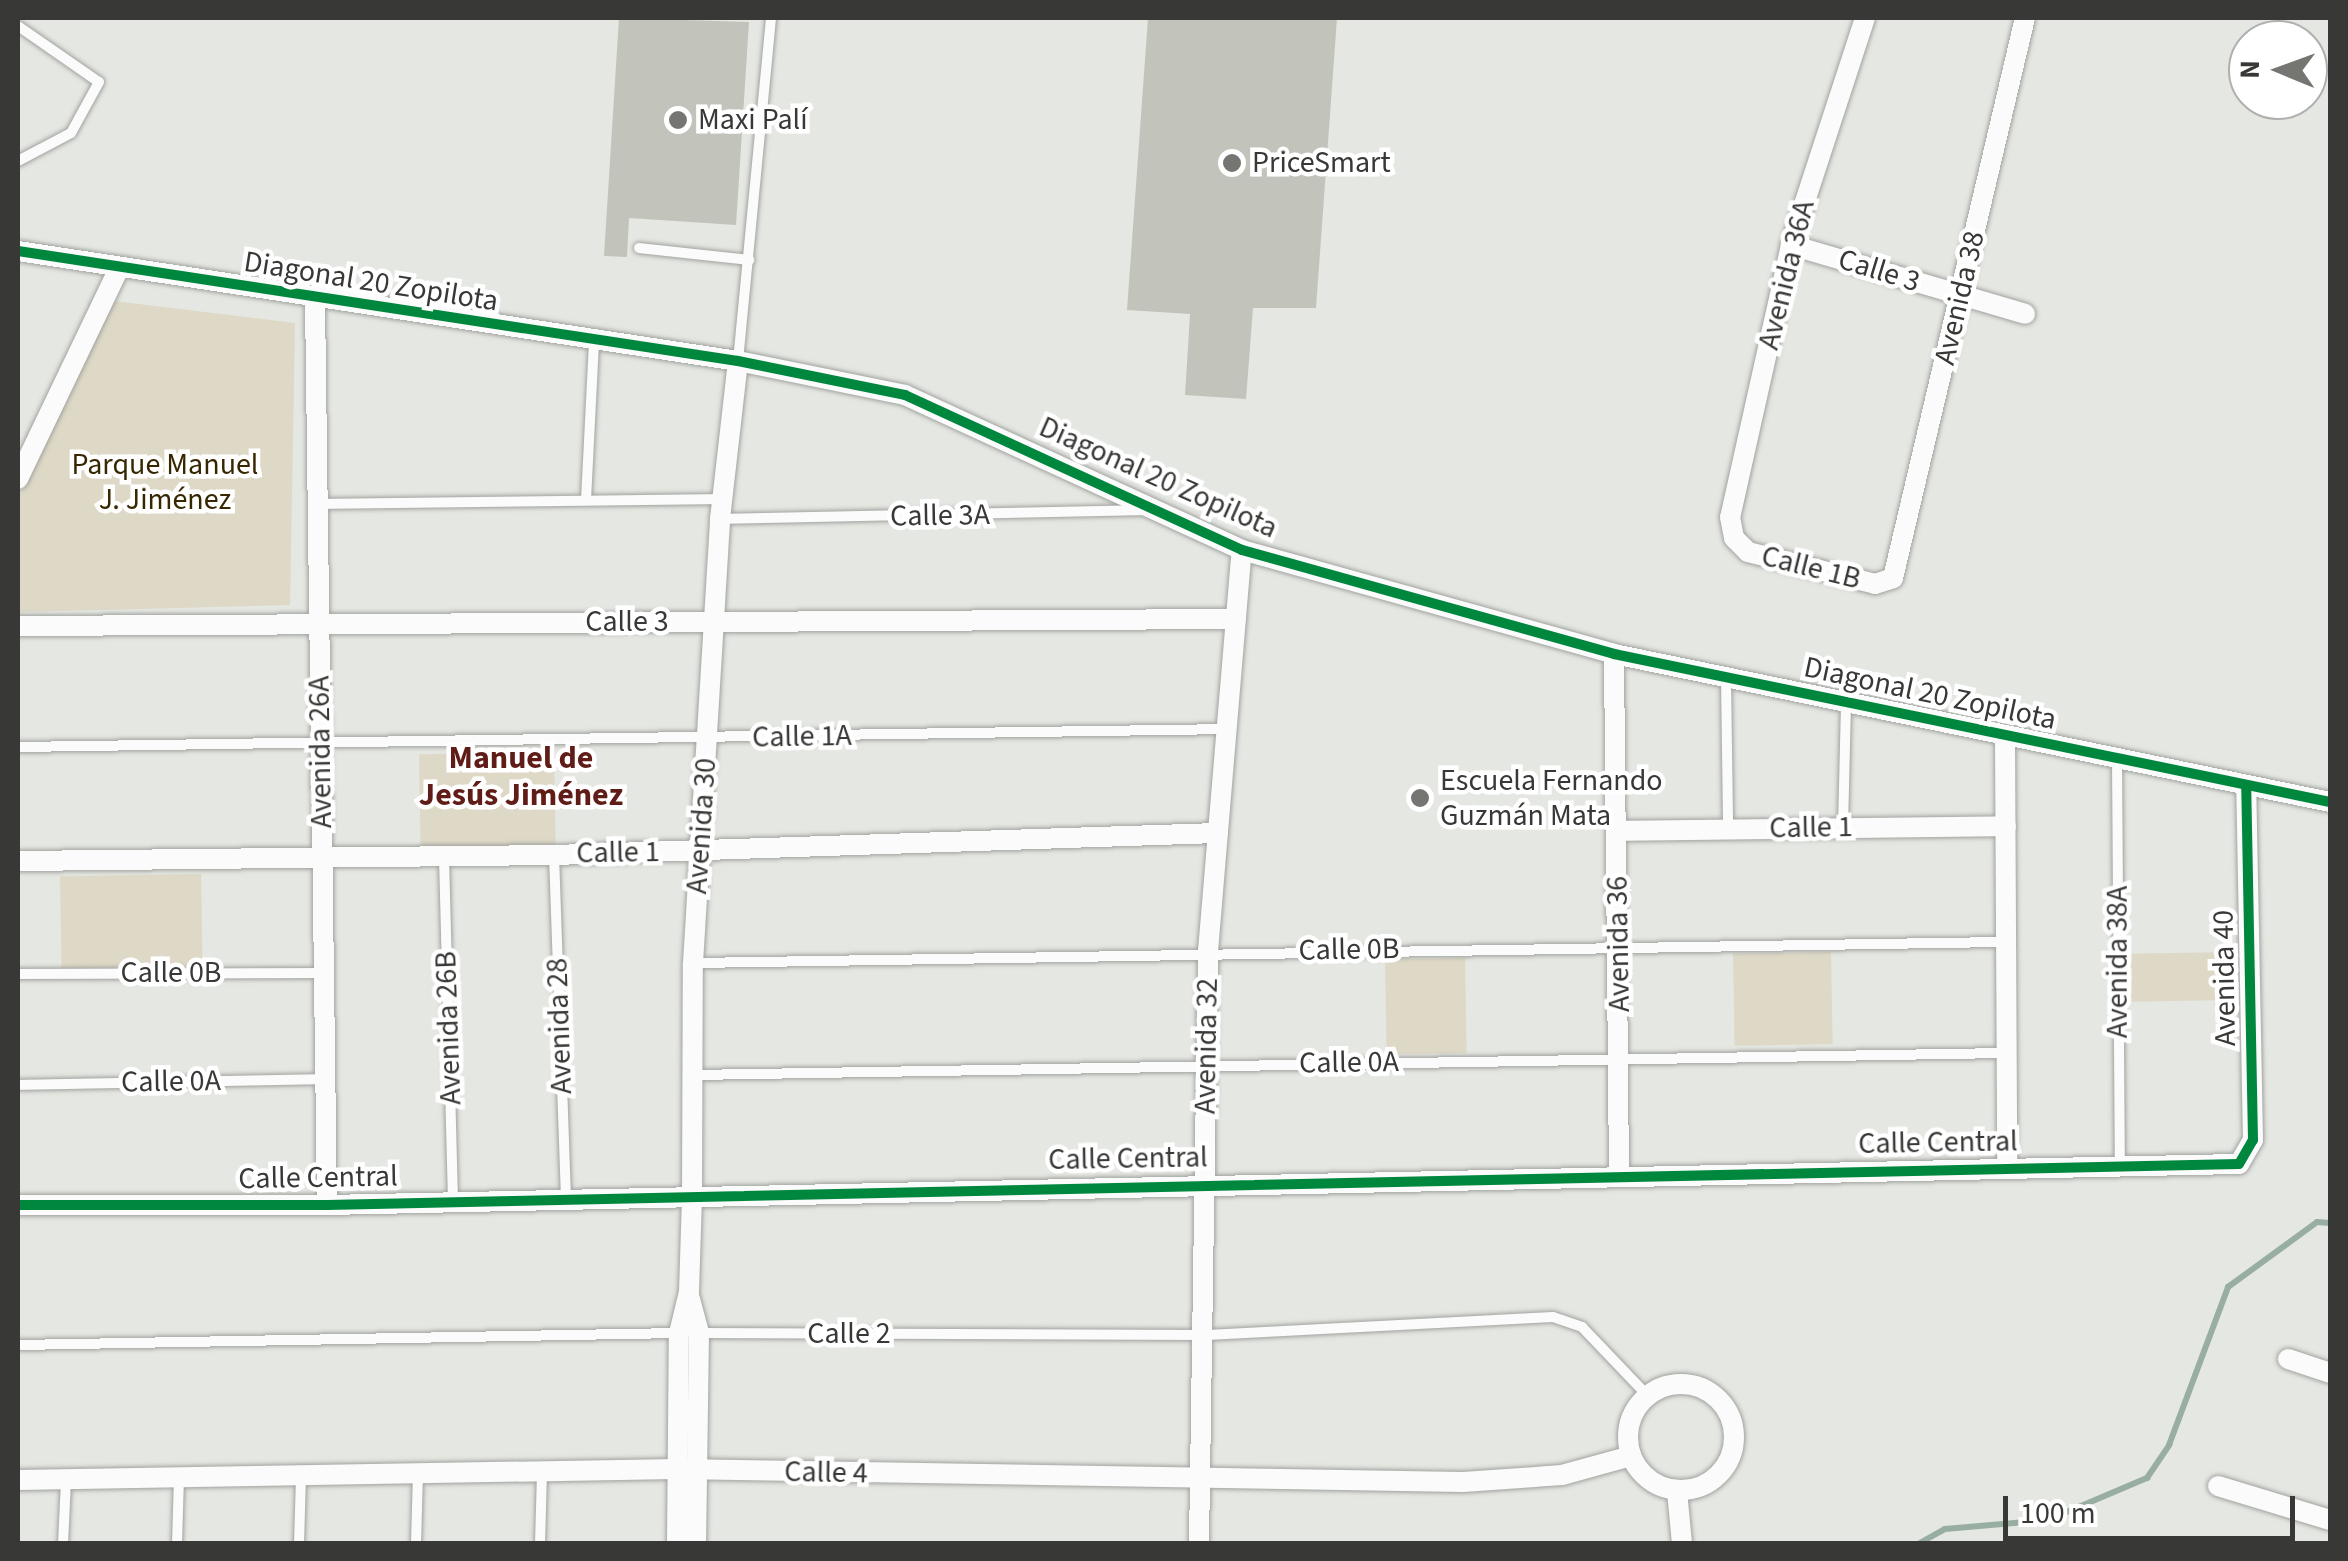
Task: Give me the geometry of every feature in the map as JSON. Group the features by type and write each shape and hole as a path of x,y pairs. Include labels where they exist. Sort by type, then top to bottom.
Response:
{"street":[{"name":"Avenida 36A","path":"1734,538 1730,517 1791,245 1865,18"},
{"name":"Avenida 38","path":"1893,578 2025,18"},
{"name":"Calle 3","path":"1791,245 2025,314"},
{"name":"Diagonal 20 Zopilota","path":"18,251 315,300 738,361 905,394 1159,508 1242,550 1614,654 2330,802"},
{"path":"18,479 120,268"},
{"name":"Avenida 26A","path":"315,300 327,1205"},
{"name":"Avenida 30","path":"696,1544 688,1470 693,963 721,509 738,361"},
{"name":"Calle 1B","path":"1734,538 1748,552 1851,580 1876,584 1893,578"},
{"name":"Avenida 32","path":"1199,1544 1206,1334 1208,951 1242,550"},
{"name":"Calle 3","path":"18,626 1236,619"},
{"name":"Avenida 36","path":"1614,654 1620,1174"},
{"path":"2005,737 2007,1166"},
{"name":"Avenida 40","path":"2239,1164 2253,1140 2246,786"},
{"name":"Calle 1","path":"1617,830 2006,826"},
{"name":"Calle 1","path":"18,860 444,857 1218,832"},
{"name":"Calle Central","path":"18,1205 327,1205 1205,1182 2239,1164"},
{"path":"2288,1358 2330,1373"},
{"path":"1679,1383 1712,1393 1732,1421 1735,1438 1723,1471 1710,1482 1677,1491 1650,1480 1631,1456 1629,1423 1647,1396 1679,1383"},
{"name":"Calle 4","path":"18,1480 688,1470 1200,1480 1526,1480 1631,1456"},
{"name":"Avenida 30","path":"676,1544 688,1470"},
{"path":"2218,1486 2330,1520"},
{"path":"1677,1491 1682,1544"}],"lane":[{"path":"738,361 771,18"},
{"path":"18,160 71,134 99,82 19,22"},
{"path":"640,248 749,260"},
{"path":"586,500 594,342"},
{"name":"Calle 3A","path":"318,504 586,500 721,509 1159,508"},
{"path":"1726,678 1728,829"},
{"path":"1844,828 1846,703"},
{"name":"Calle 1A","path":"18,748 321,747 1226,729"},
{"name":"Avenida 38A","path":"2117,757 2120,1166"},
{"name":"Avenida 28","path":"554,854 566,1198"},
{"name":"Avenida 26B","path":"444,857 453,1200"},
{"name":"Calle 0B","path":"693,963 1208,951 2006,942"},
{"name":"Calle 0B","path":"18,974 324,973"},
{"name":"Calle 0A","path":"690,1075 2006,1053"},
{"name":"Calle 0A","path":"18,1085 326,1079"},
{"name":"Calle 2","path":"18,1345 689,1333 1206,1334 1570,1318 1647,1396"},
{"path":"540,1544 542,1472"},
{"path":"416,1544 418,1473"},
{"path":"176,1544 178,1478"},
{"path":"299,1544 301,1478"},
{"path":"62,1544 66,1481"}],"green space":[{"name":"Parque Manuel J. Jiménez","path":"114,301 295,323 290,605 18,612 18,496"},
{"path":"554,752 556,848 421,850 419,754"},
{"path":"201,874 203,966 62,968 60,876"},
{"path":"1831,952 1833,1044 1735,1046 1733,954"},
{"path":"2230,952 2231,1000 2130,1002 2129,954"},
{"path":"1465,958 1467,1053 1387,1054 1385,959"}],"building":[{"name":"Maxi Palí","path":"619,18 749,22 736,225 629,218 627,257 604,256"},
{"name":"PriceSmart","path":"1148,18 1337,18 1316,308 1253,308 1246,399 1185,395 1190,314 1127,310"}],"waterway":[{"path":"1918,1544 1945,1529 2048,1520 2147,1478 2169,1445 2228,1287 2317,1222 2330,1223"}],"cycle path":[{"path":"18,251 738,361 905,395 1242,550 1614,654 2330,802"},
{"path":"18,1205 327,1205 2239,1164 2253,1140 2246,786"}],"place":[{"name":"Maxi Palí","path":"678,120"},
{"name":"PriceSmart","path":"1232,163"},
{"name":"Escuela Fernando Guzmán Mata","path":"1420,798"}],"district":[{"name":"Manuel de Jesús Jiménez","path":"521,778"}]}
